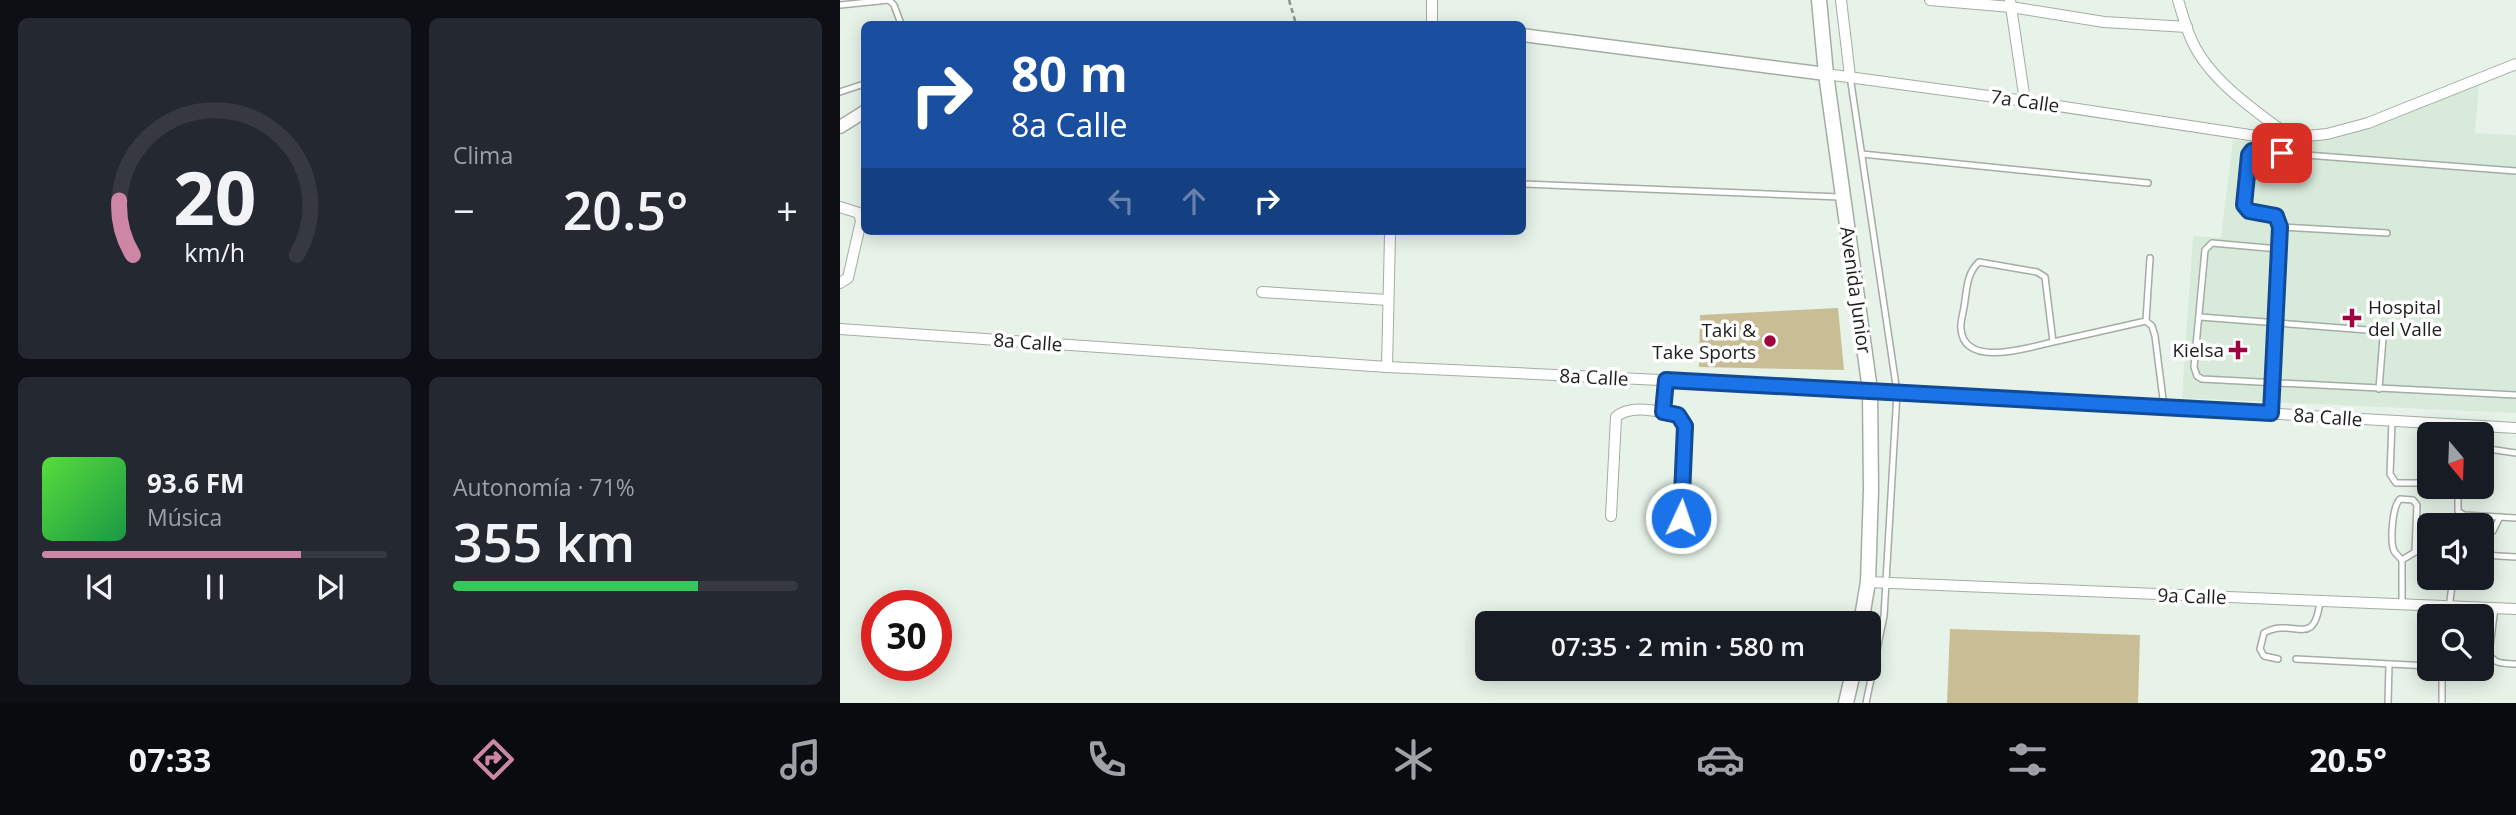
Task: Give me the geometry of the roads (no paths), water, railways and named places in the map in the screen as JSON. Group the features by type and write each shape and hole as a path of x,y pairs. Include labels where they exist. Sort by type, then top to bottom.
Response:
{"main road":[{"name":"Avenida Junior","path":"1819,0 1826,74 1870,390 1871,490 1868,582 1863,611"},
{"path":"1846,703 1851,681"}],"street":[{"path":"1432,0 1432,21"},
{"path":"1841,0 1850,76"},
{"path":"1930,0 2010,4 2104,22 2187,27"},
{"path":"2178,0 2192,42 2208,68 2247,105 2292,138"},
{"path":"2010,4 2025,101"},
{"name":"7a Calle","path":"1526,36 1850,76 2276,139 2327,134 2368,123 2516,64"},
{"path":"840,127 861,114"},
{"path":"840,207 859,213 861,222 848,278 840,283"},
{"path":"1387,367 1390,235"},
{"path":"1262,292 1388,300"},
{"name":"8a Calle","path":"840,329 1387,367 1870,390 2417,423"},
{"path":"1663,412 1666,380"},
{"path":"1611,516 1616,417 1623,411 1634,410 1678,415 1685,426 1681,518"},
{"name":"8a Calle","path":"2494,427 2516,428"},
{"name":"9a Calle","path":"1868,582 2417,607"},
{"name":"9a Calle","path":"2495,608 2516,609"}],"lane":[{"path":"841,3 889,0 894,5 900,21"},
{"path":"1850,76 1897,392 1884,616 1866,703"},
{"path":"840,92 861,85"},
{"path":"2271,413 2280,227 2276,216 2245,208 2249,155 2252,151 2516,172"},
{"path":"1862,154 2148,183"},
{"path":"1526,184 1843,198"},
{"path":"2280,227 2387,233"},
{"path":"2279,249 2212,243 2208,245 2205,250 2194,366 2197,376 2202,379 2272,384 2516,395"},
{"path":"2150,258 2147,321 2155,336 2164,407"},
{"path":"2053,342 2045,277 2037,272 1979,262 1970,271 1961,330 1965,341 1976,351 1990,354 2053,342 2147,321"},
{"path":"2200,317 2380,331 2384,338 2379,389"},
{"path":"2392,422 2389,474 2396,483 2417,483"},
{"path":"2494,450 2516,453"},
{"path":"2402,560 2415,552 2417,505 2413,500 2400,499 2393,513 2394,549 2402,560 2402,605"},
{"path":"2458,499 2458,511 2464,515 2516,518"},
{"path":"2494,529 2500,517"},
{"path":"2494,556 2516,557"},
{"path":"2278,659 2264,656 2260,649 2264,633 2283,627 2305,630 2311,628 2317,620 2320,601"},
{"path":"2495,608 2489,654 2497,663 2516,664"},
{"path":"2296,659 2417,665"},
{"path":"2388,703 2389,664"},
{"path":"2442,681 2442,703"}],"place":[{"name":"Hospital del Valle","path":"2352,318"},
{"name":"Taki & Take Sports","path":"1770,341"},
{"name":"Kielsa","path":"2238,350"}]}
